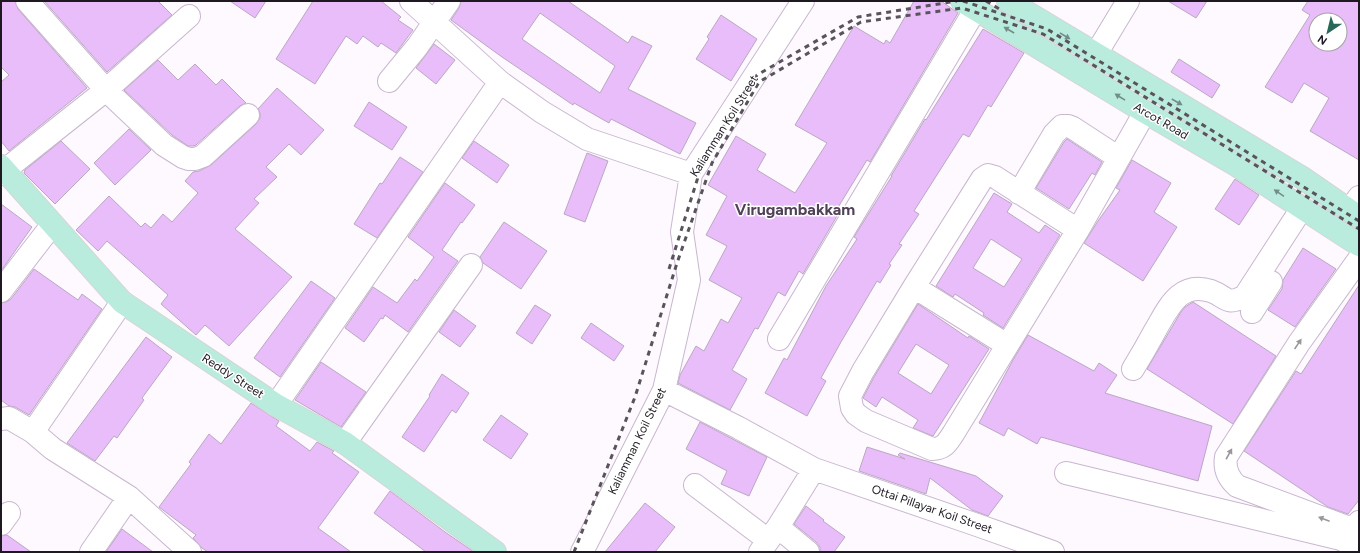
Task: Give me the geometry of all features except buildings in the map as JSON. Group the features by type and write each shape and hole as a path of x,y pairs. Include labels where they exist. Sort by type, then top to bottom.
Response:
{"main road":[{"name":"Arcot Road","path":"1008,1 1356,208"},
{"name":"Arcot Road","path":"968,5 1145,112 1233,162 1359,245"},
{"name":"Reddy Street","path":"2,170 122,302 276,405 344,443 495,552"}],"street":[{"path":"27,1 106,90 164,145 183,157 195,159 203,156 248,115"},
{"path":"411,1 500,82 542,112 587,139 691,174"},
{"path":"389,81 417,47 449,1"},
{"name":"Kaliamman Koil Street","path":"582,552 664,390 689,280 682,232 691,174 803,1"},
{"path":"1096,54 1128,1"},
{"path":"779,339 968,5"},
{"path":"2,170 106,90 189,16"},
{"path":"276,405 500,82"},
{"path":"1078,230 994,177 988,175 982,179 863,371 850,396 852,408 856,414 866,421 932,449 939,449 945,446 1078,230 1145,112"},
{"path":"1019,193 1054,134 1062,126 1073,128 1119,158"},
{"path":"1252,312 1309,212"},
{"path":"1133,369 1172,301 1185,292 1196,288 1212,292 1226,300 1236,301 1245,296 1309,212"},
{"path":"1,291 52,225"},
{"path":"1359,259 1299,343 1226,457 1225,465 1230,480 1237,486 1347,527 1356,526 1359,522"},
{"path":"344,443 471,265"},
{"path":"914,287 1007,345"},
{"path":"33,432 122,302"},
{"name":"Ottai Pillayar Koil Street","path":"664,390 739,428 814,469 1051,552"},
{"path":"1,419 9,418 33,432 53,449 129,497 190,552"},
{"path":"768,540 814,469"},
{"path":"1066,473 1341,539 1359,549"},
{"path":"695,485 768,540 808,552"},
{"path":"91,552 129,497"}],"railway":[{"path":"669,269 705,155 757,75 858,17 957,1"},
{"path":"963,1 1047,29 1359,221"},
{"path":"986,1 1001,10"},
{"path":"574,552 635,397 677,263 712,163 759,82 861,22 962,8 1043,34 1359,229"}],"district":[{"name":"Virugambakkam","path":"795,209"}]}
